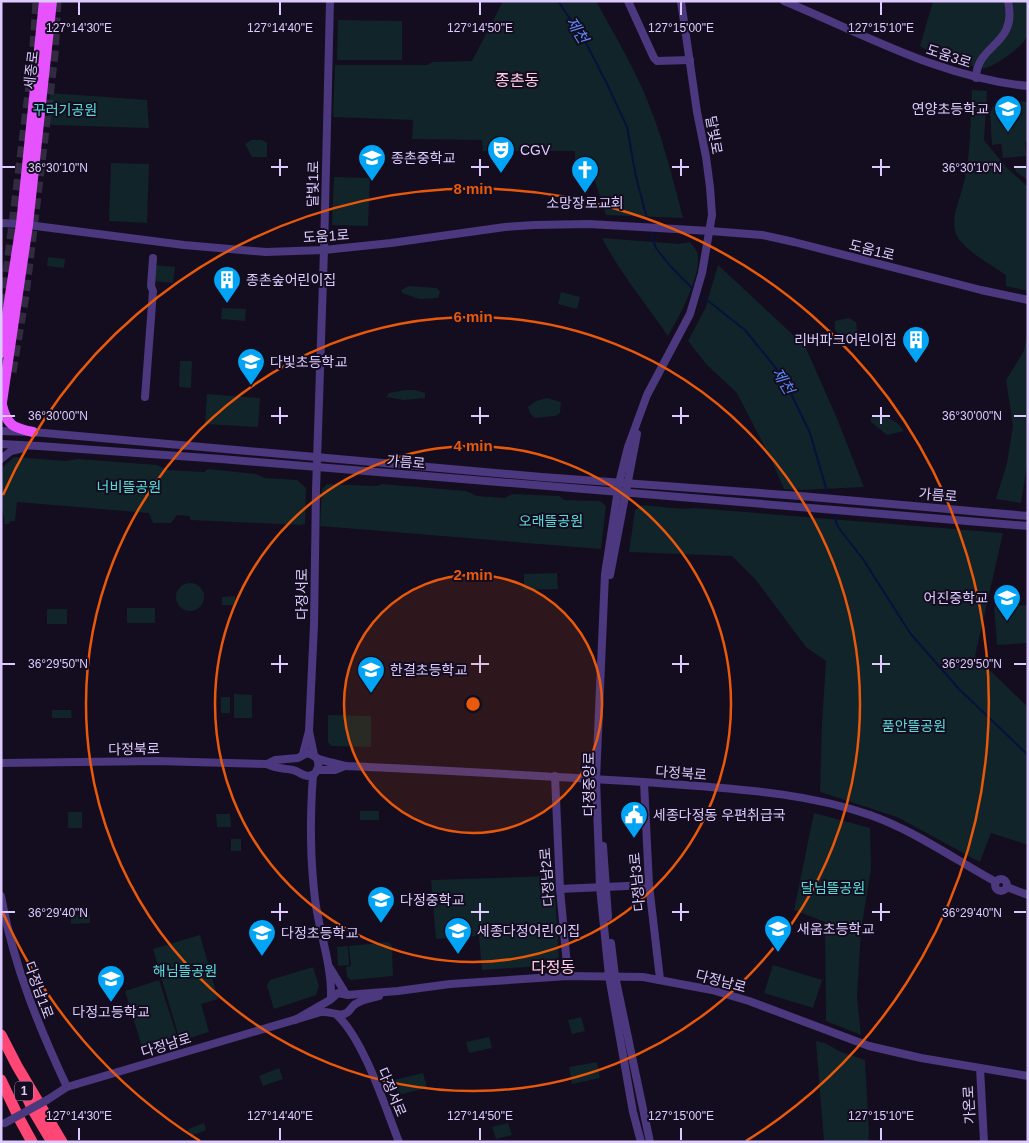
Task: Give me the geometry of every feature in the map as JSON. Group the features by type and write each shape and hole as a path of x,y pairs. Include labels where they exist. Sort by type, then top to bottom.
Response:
{"highway":[{"name":"1","path":"1,1036 34,1112 52,1142"},
{"path":"1,1036 62,1142"},
{"name":"1","path":"1,1080 32,1142"},
{"path":"1,1093 27,1142"}],"main road":[{"name":"세종로","path":"1,353 24,225 44,1"},
{"name":"세종로","path":"1,409 24,225 47,65 52,1"},
{"path":"2,405 9,424 34,432"}],"street":[{"name":"달빛1로","path":"317,457 330,1"},
{"path":"628,1 657,61 690,60"},
{"name":"달빛로","path":"638,425 647,395 690,314 702,273 712,215 710,188 681,1"},
{"name":"도움3로","path":"784,1 920,60 976,78 1028,86"},
{"path":"976,78 979,61 1006,32 1011,12 1008,1"},
{"name":"도움1로","path":"1,223 184,245 266,252 324,250 515,226 589,224 710,231 762,236 794,242 981,290 1028,300"},
{"path":"145,397 153,291 151,286 153,258"},
{"path":"619,483 628,447 638,425"},
{"name":"다정중앙로","path":"598,779 610,573 635,450 638,425"},
{"name":"가름로","path":"1,431 34,432 628,484 800,496 1028,516"},
{"name":"가름로","path":"1,444 1028,526"},
{"path":"1,459 20,448 39,446"},
{"name":"다정서로","path":"309,732 314,625 317,457"},
{"name":"다정중앙로","path":"619,483 605,574 598,779 603,887 612,976 633,1112 641,1142"},
{"path":"309,732 296,765 308,784 311,796"},
{"path":"309,732 319,766 315,772 311,796 314,893 331,985 330,1008 347,1024 362,1052"},
{"path":"267,764 275,760 301,756 316,757 345,766"},
{"name":"다정북로","path":"1,764 163,761 267,764"},
{"path":"267,764 275,768 301,774 335,770 345,766"},
{"name":"다정북로","path":"345,766 644,782 753,790 806,798 870,815 902,828 996,882 1001,879 1004,880 1007,886 1028,895"},
{"name":"다정남2로","path":"555,776 560,889 568,976"},
{"name":"다정남3로","path":"644,782 649,885 660,979"},
{"path":"560,889 649,885"},
{"name":"다정남1로","path":"1,896 13,954 25,989 35,1017 67,1087"},
{"path":"328,964 350,998 352,1022 362,1052"},
{"name":"다정남로","path":"398,991 450,984 568,976 660,979 712,990 749,1001 869,1046 921,1058 1028,1076"},
{"name":"다정중앙로","path":"612,976 650,1142"},
{"path":"295,1020 338,993 398,991"},
{"path":"295,1020 321,1012 347,1013 351,1008 363,1001 398,991"},
{"name":"다정남로","path":"3,1124 67,1087 295,1020"},
{"name":"다정서로","path":"362,1052 399,1142"},
{"name":"가온로","path":"980,1068 984,1142"}],"green space":[{"path":"503,1 596,1 643,90 666,153 683,218 606,215 593,175 575,174 575,151 483,151 482,140 412,139 413,120 333,117 335,65 427,65 433,62 472,61"},
{"path":"933,1 1028,1 1027,36 1021,45 1009,55 996,64 985,68 941,56 920,46"},
{"path":"338,20 402,21 402,60 337,60"},
{"path":"972,90 987,91 984,140 1006,167 1028,187 1028,291 1006,286 1006,275 969,250 955,231 954,218 967,167"},
{"name":"꾸러기공원","path":"50,93 147,100 149,128 52,125 47,123"},
{"name":"연양초등학교","path":"997,99 1028,102 1028,142 1025,142 1026,156 1003,158 1001,144 992,145 990,113"},
{"path":"251,140 262,140 267,143 267,157 252,157 245,144"},
{"path":"111,163 149,164 147,223 109,221"},
{"path":"1028,167 1028,180 1016,172 1015,168"},
{"path":"334,177 370,178 368,226 332,225"},
{"path":"602,238 679,244 690,242 696,250 698,260 694,282 668,336 625,276"},
{"path":"48,257 65,259 64,268 47,266"},
{"path":"155,265 175,267 173,283 154,281"},
{"path":"718,265 805,346 836,416 864,487 784,489 771,459 737,393 707,365 688,341 705,309"},
{"path":"409,286 437,288 440,292 438,298 419,299 402,293 401,290"},
{"path":"561,292 580,297 577,309 558,304"},
{"path":"222,308 246,309 245,321 221,319"},
{"path":"849,318 856,322 858,337 846,342 835,330 835,321"},
{"path":"1028,327 1028,459 1021,503 996,499 1007,463 1013,426 1006,380 1024,351"},
{"path":"180,361 192,361 191,388 179,387"},
{"path":"405,390 425,393 425,398 404,400 386,397 389,393"},
{"path":"207,394 260,398 258,427 205,424"},
{"path":"547,398 561,402 560,413 555,416 535,418 530,413 528,407 536,401"},
{"path":"881,416 894,421 904,431 887,435 871,422 871,418"},
{"name":"너비뜰공원","path":"14,457 66,461 78,459 157,465 168,470 204,472 208,469 256,474 265,478 297,480 306,488 305,524 191,520 189,516 177,515 171,523 153,523 149,513 17,502 15,521 5,524 1,502 3,467"},
{"name":"오래뜰공원","path":"327,484 376,486 382,484 466,491 477,496 505,498 512,494 559,496 564,500 600,501 606,506 601,549 320,526 322,489"},
{"name":"품안뜰공원","path":"642,505 1003,533 975,656 1028,707 1028,845 991,833 980,862 897,817 820,792 826,661 806,647 755,579 732,556 629,552 635,510"},
{"path":"557,573 558,589 524,590 524,574"},
{"path":"190,583 200,587 204,597 200,607 190,611 180,607 176,597 180,587"},
{"path":"235,596 235,605 222,605 222,597"},
{"path":"1028,605 1028,643 997,645 994,607"},
{"path":"127,608 155,608 155,623 127,623"},
{"path":"47,609 67,609 67,624 47,624"},
{"path":"234,694 252,695 252,718 234,718"},
{"path":"221,697 230,697 230,713 221,713"},
{"path":"52,710 71,710 72,718 52,718"},
{"path":"328,715 371,716 371,747 331,746 328,742"},
{"path":"360,811 379,811 379,820 360,820"},
{"path":"68,812 82,812 82,828 68,828"},
{"name":"달님뜰공원","path":"814,813 870,828 871,869 861,930 857,997 861,1035 826,1021 825,922 794,910"},
{"path":"216,814 230,814 231,827 217,827"},
{"path":"231,839 241,839 241,851 231,851"},
{"path":"554,876 559,960 555,965 482,970 479,936 436,939 431,880"},
{"path":"71,915 90,915 90,923 71,924"},
{"name":"해님뜰공원","path":"200,935 218,999 201,1004 209,1032 180,1041 153,949"},
{"path":"388,942 392,946 393,976 351,980 347,977 346,967 351,966 349,946"},
{"path":"348,946 349,965 338,966 337,947"},
{"path":"773,965 822,980 813,1008 764,993"},
{"path":"313,967 319,986 316,995 274,1009 267,986 270,980"},
{"path":"159,980 177,1036 142,1047 125,991"},
{"path":"581,1017 585,1031 572,1034 568,1020"},
{"path":"489,1037 492,1048 469,1053 466,1042"},
{"path":"816,1041 865,1060 868,1142 824,1142"},
{"path":"597,1062 600,1078 572,1084 569,1067"},
{"path":"279,1068 283,1079 263,1086 259,1076"},
{"path":"423,1073 427,1088 398,1095 394,1080"},
{"path":"204,1123 206,1130 191,1136 188,1129"},
{"path":"508,1123 512,1135 496,1139 492,1127"}],"waterway":[{"name":"제천","path":"558,1 585,41 627,127 636,177 649,226"},
{"name":"제천","path":"650,231 656,248 671,267 694,290"},
{"name":"제천","path":"698,293 745,330 783,377 810,433 828,495"},
{"name":"제천","path":"833,512 838,527 863,559 910,633 959,689 1028,755"}],"tunnel":[{"path":"35,47 38,1"},
{"path":"11,372 24,295 53,55 56,1"},
{"path":"4,305 31,85"}],"place":[{"name":"연양초등학교","path":"1008,133"},
{"name":"CGV","path":"501,174"},
{"name":"종촌중학교","path":"372,182"},
{"name":"소망장로교회","path":"585,194"},
{"name":"종촌숲어린이집","path":"227,304"},
{"name":"리버파크어린이집","path":"916,364"},
{"name":"다빛초등학교","path":"251,386"},
{"name":"어진중학교","path":"1007,622"},
{"name":"한결초등학교","path":"371,694"},
{"name":"세종다정동 우편취급국","path":"634,839"},
{"name":"다정중학교","path":"381,924"},
{"name":"새움초등학교","path":"778,953"},
{"name":"세종다정어린이집","path":"458,955"},
{"name":"다정초등학교","path":"262,957"},
{"name":"다정고등학교","path":"111,1003"}],"district":[{"name":"종촌동","path":"517,80"},
{"name":"다정동","path":"553,967"}]}
